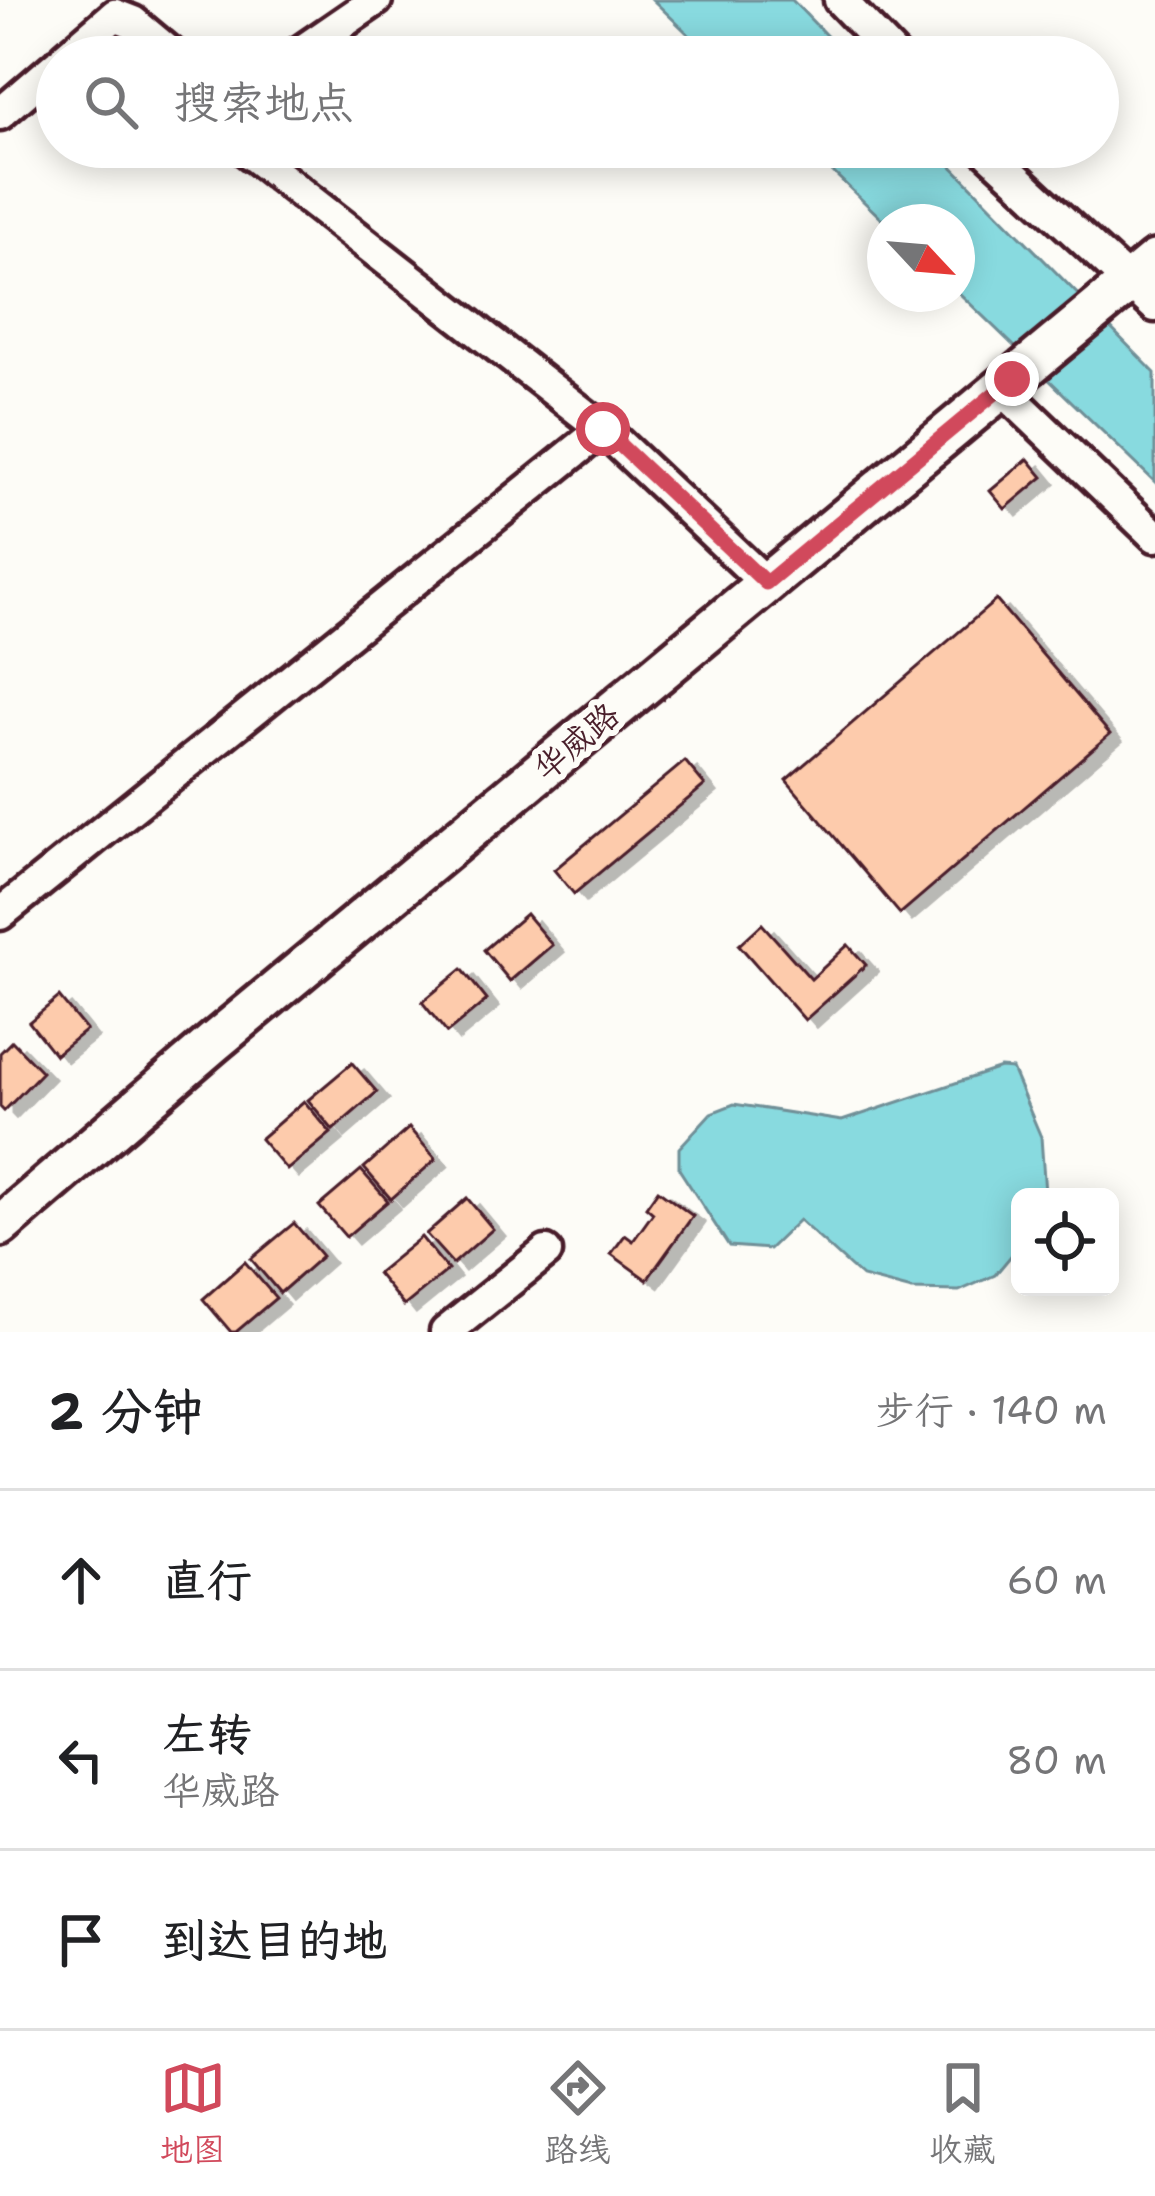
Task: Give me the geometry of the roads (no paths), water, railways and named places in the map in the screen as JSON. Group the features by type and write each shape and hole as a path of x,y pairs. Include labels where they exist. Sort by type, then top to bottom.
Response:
{"main road":[{"name":"华威路","path":"0,1226 1001,388 1147,282"}],"street":[{"path":"324,36 376,0"},
{"path":"840,0 875,36"},
{"path":"90,36 115,15 150,36"},
{"path":"0,114 36,83"},
{"path":"269,168 603,429 766,583"},
{"path":"1009,168 1147,282"},
{"path":"1001,388 1155,536"},
{"path":"0,914 603,429"},
{"path":"446,1332 547,1252"}],"water":[{"path":"653,0 792,0 827,36 690,36"},
{"path":"829,168 954,168 1155,373 1155,482 975,308 975,204 867,205"},
{"path":"1000,1068 1012,1069 1041,1137 1045,1188 1011,1188 1011,1256 995,1275 959,1291 912,1290 862,1277 799,1220 769,1249 729,1246 679,1169 679,1148 711,1113 734,1104 842,1121"}]}
